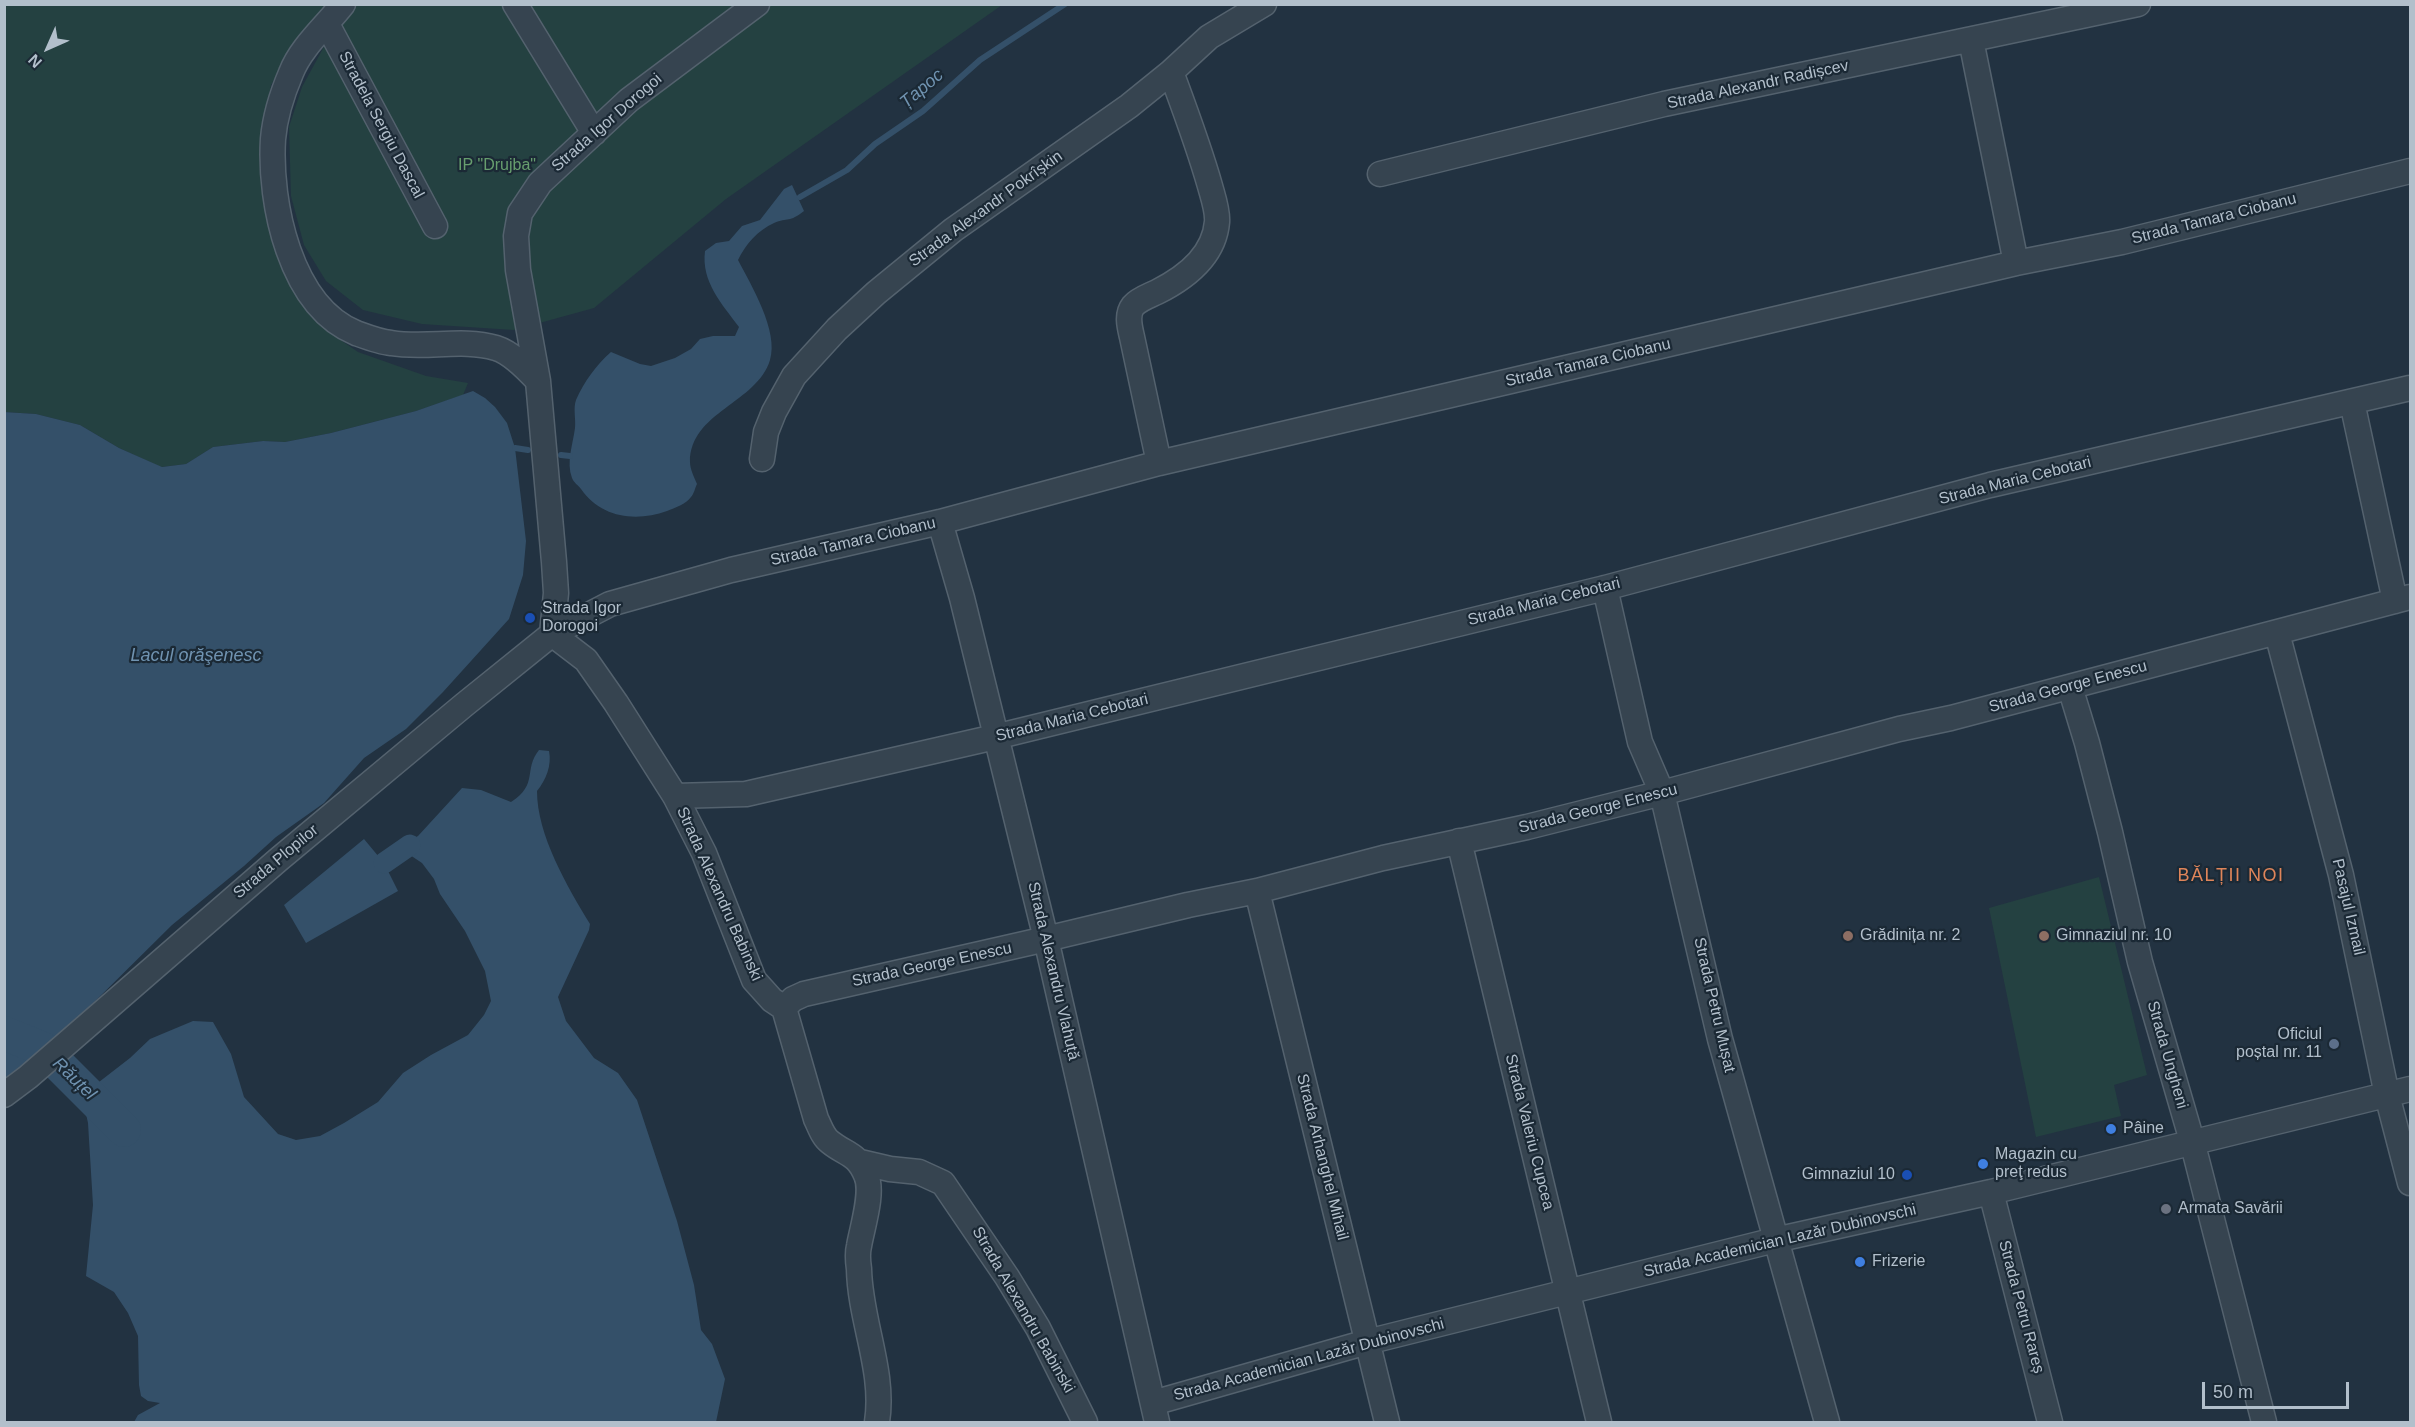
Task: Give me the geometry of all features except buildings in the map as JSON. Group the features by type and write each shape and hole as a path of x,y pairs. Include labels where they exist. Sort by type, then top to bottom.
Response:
{"street":[{"path":"343,4 300,56 277,111 274,137 276,201 282,229 301,280 320,309 355,332 391,343 467,344 497,348 521,364 538,381"},
{"path":"515,4 594,133"},
{"name":"Strada Igor Dorogoi","path":"552,634 556,593 538,381 518,270 516,236 520,213 540,183 594,133 674,65 723,31 756,4"},
{"name":"Strada Alexandr Pokrîșkin","path":"762,459 766,432 782,395 805,363 837,329 919,256 1104,124 1171,72 1209,37 1264,4"},
{"name":"Strada Alexandr Radișcev","path":"1380,174 1664,104 2138,4"},
{"name":"Stradela Sergiu Dascal","path":"327,24 435,226"},
{"path":"1971,40 2016,263"},
{"path":"1159,463 1132,338 1130,311 1145,297 1184,278 1194,268 1210,246 1218,220 1197,141 1171,72"},
{"name":"Strada Tamara Ciobanu","path":"552,634 610,603 731,570 940,522 1159,463 2016,263 2122,242 2410,171"},
{"name":"Strada Maria Cebotari","path":"675,796 746,794 995,737 1605,588 1990,485 2410,388"},
{"path":"2352,402 2403,599"},
{"name":"Strada Аlexandru Vlahuță","path":"940,522 962,598 1046,939 1155,1413"},
{"name":"Strada Petru Mușat","path":"1605,588 1640,742 1662,793 1720,1039 1827,1422"},
{"name":"Strada George Enescu","path":"784,1008 793,999 804,994 1188,904 1257,891 1383,858 1527,827 2403,599"},
{"name":"Pasajul Izmail","path":"2277,633 2341,876 2387,1095 2410,1183"},
{"name":"Strada Alexandru Babinski","path":"552,634 586,660 675,796 704,853 754,980 784,1008 816,1119 824,1135 830,1143 853,1155 860,1162 890,1169 919,1172 943,1183 1007,1277 1038,1328 1085,1422"},
{"name":"Strada Plopilor","path":"4,1095 28,1077 278,860 552,634"},
{"name":"Strada Ungheni","path":"2070,687 2093,765 2140,962 2192,1141 2264,1422"},
{"name":"Strada Valeriu Cupcea","path":"1459,841 1599,1422"},
{"name":"Strada Arhanghel Mihail","path":"1257,891 1387,1422"},
{"name":"Strada Academician Lazăr Dubinovschi","path":"1155,1413 1367,1342 1775,1240 1991,1192 2410,1089"},
{"path":"860,1162 868,1177 869,1187 864,1229 858,1248 859,1273 880,1398 877,1422"},
{"name":"Strada Petru Rareș","path":"1991,1192 2050,1422"}],"green space":[{"path":"4,5 326,5 295,44 271,85 261,148 266,216 277,244 327,326 342,341 358,352 426,376 468,383 463,395 416,411 331,433 285,442 263,441 213,447 186,464 161,467 119,448 80,425 36,414 5,412"},
{"name":"IP \"Drujba\"","path":"335,5 1002,5 726,199 594,308 514,330 422,324 363,310 326,281 304,245 291,196 289,127 302,87 326,43"},
{"path":"2099,877 2147,1075 2114,1085 2121,1116 2036,1137 1989,908"}],"water":[{"path":"792,185 804,211 795,217 774,223 757,234 738,260 762,308 771,336 770,360 763,375 701,431 693,445 690,462 697,484 692,496 686,502 673,509 643,516 631,517 609,512 589,499 575,483 570,472 575,428 575,403 583,387 595,368 611,352 651,366 675,358 691,349 700,339 713,336 735,336 739,327 714,292 706,273 705,251 716,243 729,241 742,226 760,220 784,189"},
{"name":"Lacul orăşenesc","path":"473,391 495,407 507,423 515,448 526,541 523,575 509,619 406,729 364,758 324,803 276,837 172,925 68,1028 29,1063 4,1080 4,412 36,414 80,425 119,448 162,467 186,464 213,447 263,441 285,442 331,433 416,411"},
{"path":"539,750 549,751 550,756 548,772 537,791 542,825 563,877 590,924 558,997 566,1021 594,1058 618,1073 637,1100 677,1221 694,1285 701,1330 712,1344 725,1379 716,1422 134,1422 138,1415 160,1403 148,1401 141,1396 138,1336 128,1313 114,1292 86,1276 93,1205 88,1123 85,1109 91,1104 88,1096 101,1090 99,1082 150,1039 193,1021 213,1022 231,1054 244,1097 278,1134 296,1140 320,1136 344,1123 378,1102 403,1073 468,1035 484,1015 491,1001 485,971 465,931 440,894 434,879 422,863 401,849 403,844 418,836 462,788 481,790 511,802 525,789 534,757"},
{"path":"364,839 384,863 398,891 306,943 284,905"}],"waterway":[{"name":"Țapoc","path":"800,197 847,170 875,144 923,111 980,60 1065,4"},
{"path":"515,448 528,450"},
{"path":"561,455 570,456"},
{"path":"384,863 410,845"},
{"name":"Răuțel","path":"4,1033 43,1049 124,1130"}],"place":[{"name":"Strada Igor Dorogoi","path":"530,618"},
{"name":"Grădinița nr. 2","path":"1848,936"},
{"name":"Gimnaziul nr. 10","path":"2044,936"},
{"name":"Oficiul poștal nr. 11","path":"2334,1044"},
{"name":"Pâine","path":"2111,1129"},
{"name":"Magazin cu preţ redus","path":"1983,1164"},
{"name":"Gimnaziul 10","path":"1907,1175"},
{"name":"Armata Savării","path":"2166,1209"},
{"name":"Frizerie","path":"1860,1262"}],"district":[{"name":"BĂLȚII NOI","path":"2231,876"}]}
